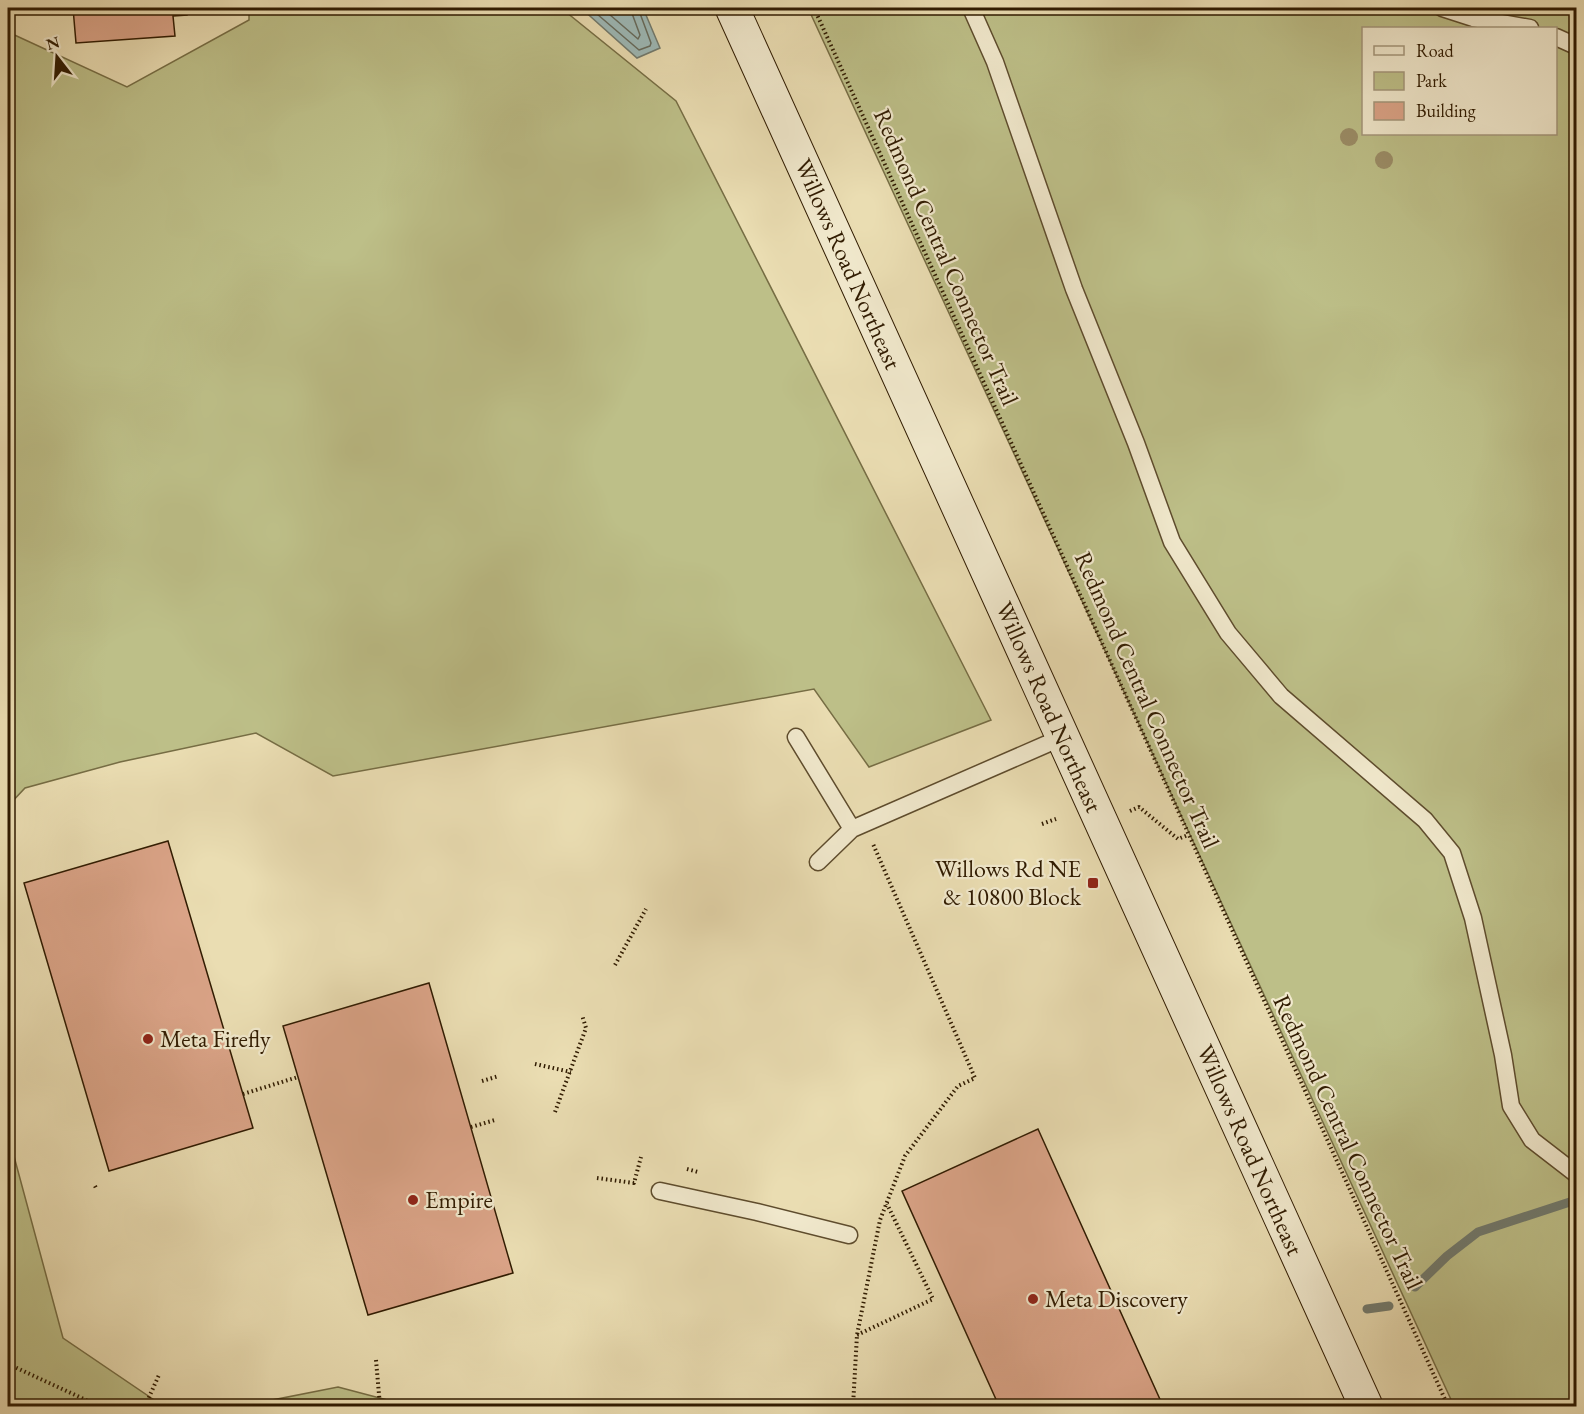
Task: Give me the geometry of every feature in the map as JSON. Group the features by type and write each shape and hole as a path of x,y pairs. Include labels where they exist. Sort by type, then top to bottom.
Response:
{"main road":[{"name":"Willows Road Northeast","path":"732,8 1366,1407"}],"lane":[{"path":"971,8 995,62 1074,290 1136,442 1172,542 1228,633 1281,696 1425,820 1452,852 1473,918 1503,1055 1511,1106 1532,1140 1576,1174"},
{"path":"1442,8 1473,18 1524,27"},
{"path":"1557,37 1576,46"},
{"path":"796,737 852,829"},
{"path":"818,862 852,829 1063,737"},
{"path":"660,1191 849,1235"}],"path":[{"name":"Redmond Central Connector Trail","path":"814,8 1448,1407"},
{"path":"1130,811 1139,807 1178,839 1188,835"},
{"path":"1042,824 1056,819"},
{"path":"854,1407 857,1335 874,1242 887,1203 905,1156 958,1086 975,1078 873,844"},
{"path":"615,965 646,909"},
{"path":"555,1112 586,1028 582,1016"},
{"path":"535,1064 571,1072"},
{"path":"482,1081 499,1076"},
{"path":"243,1094 298,1077"},
{"path":"471,1127 495,1120"},
{"path":"597,1178 634,1183 641,1158"},
{"path":"857,1335 933,1299 887,1203"},
{"path":"376,1360 380,1407"},
{"path":"8,1364 99,1407"},
{"path":"145,1407 159,1375"}],"green space":[{"path":"249,8 561,8 676,101 991,720 869,767 814,689 333,776 256,733 120,762 25,788 8,806 8,32 127,87 249,20"},
{"path":"808,8 1576,8 1576,1406 1454,1406"},
{"path":"8,1134 63,1338 163,1406 8,1406"},
{"path":"338,1387 410,1406 242,1406"}],"water":[{"path":"581,8 643,8 660,48 637,58"}],"building":[{"path":"73,8 187,8 187,15 173,16 175,36 76,43"},
{"name":"Meta Firefly","path":"168,841 253,1128 109,1171 24,883"},
{"name":"Empire","path":"429,983 513,1273 368,1315 283,1026"},
{"name":"Meta Discovery","path":"1038,1129 1163,1406 999,1406 902,1191"}],"waterway":[{"path":"1415,1287 1447,1256 1478,1232 1576,1200"},
{"path":"1367,1309 1389,1306"}],"place":[{"name":"Willows Rd NE & 10800 Block","path":"1093,883"},
{"name":"Meta Firefly","path":"148,1039"},
{"name":"Empire","path":"413,1200"},
{"name":"Meta Discovery","path":"1033,1299"}]}
